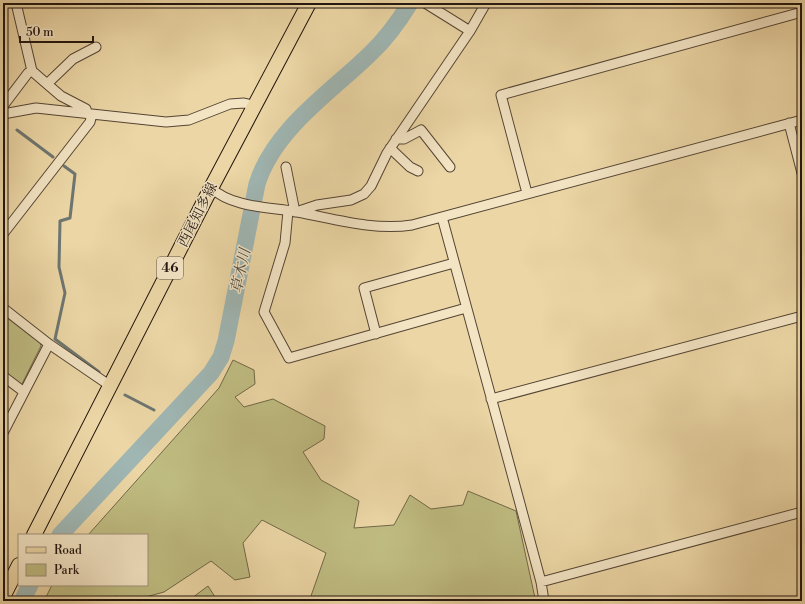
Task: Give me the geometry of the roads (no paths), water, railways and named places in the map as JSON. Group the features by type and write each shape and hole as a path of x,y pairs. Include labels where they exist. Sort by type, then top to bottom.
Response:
{"main road":[{"name":"西尾知多線","path":"35,534 211,188 256,106 309,3"},
{"path":"3,597 18,567"}],"street":[{"path":"3,234 90,122 90,113 86,108 61,96 32,71 16,3"},
{"path":"425,3 470,31"},
{"path":"293,212 317,205 351,200 364,194 371,186 390,148 470,31 486,3"},
{"path":"527,193 501,95 802,12"},
{"path":"47,84 73,59 96,47"},
{"path":"3,106 28,73 32,71"},
{"path":"3,114 36,108 166,122 189,120 230,104 244,103 256,106"},
{"path":"211,188 219,196 240,203 318,218 394,228 442,217 802,120"},
{"path":"789,123 802,173"},
{"path":"396,139 404,139 421,130 450,167"},
{"path":"390,148 410,167 418,171"},
{"path":"286,167 293,212 264,312 289,358 466,308"},
{"path":"442,217 544,601"},
{"path":"376,334 364,288 454,263"},
{"path":"3,308 49,344 110,385"},
{"path":"491,399 802,316"},
{"path":"3,433 49,344"},
{"path":"3,376 24,392"},
{"path":"540,582 802,512"}],"waterway":[{"name":"草木川","path":"61,534 211,373 221,357 226,341 257,184 265,164 276,146 305,113 376,48 392,30 410,3"},
{"path":"17,130 53,157"},
{"path":"64,166 75,174 70,218 60,221 59,267 65,293 55,339 99,372"},
{"path":"125,395 154,410"},
{"name":"草木川","path":"22,601 30,586"}]}
